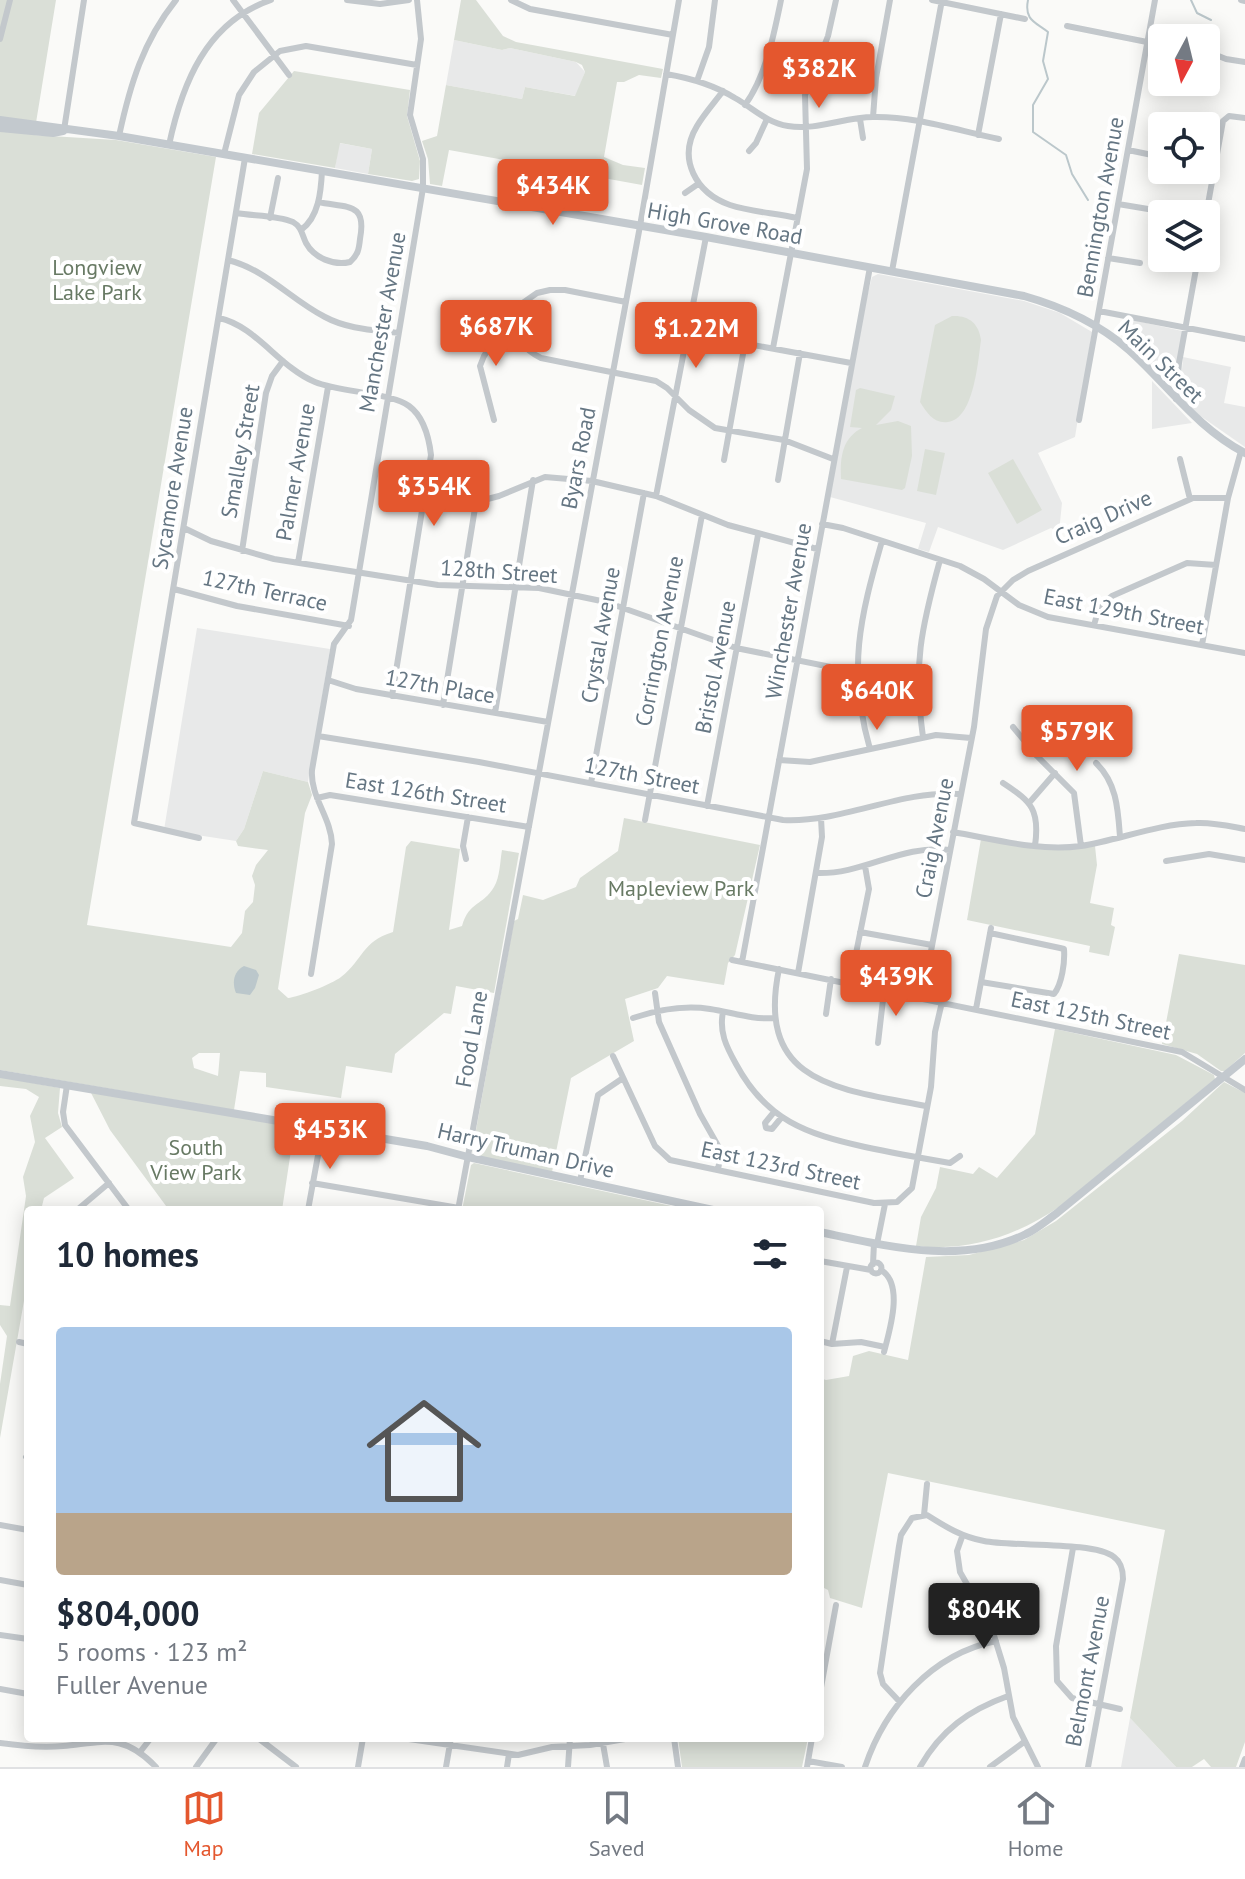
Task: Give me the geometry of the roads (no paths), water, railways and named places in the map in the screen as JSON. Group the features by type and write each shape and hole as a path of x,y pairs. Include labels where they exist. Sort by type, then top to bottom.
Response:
{"main road":[{"name":"High Grove Road","path":"0,120 119,136 706,237 1048,303"},
{"name":"High Grove Road","path":"0,128 53,133 64,130"},
{"name":"Main Street","path":"1048,303 1096,325 1129,351 1203,425 1243,452"},
{"path":"824,1233 935,1252 978,1248 1026,1234 1057,1213 1245,1059"},
{"name":"Harry Truman Drive","path":"0,1074 427,1146 695,1206"}],"street":[{"path":"0,39 10,0"},
{"path":"64,130 84,0"},
{"path":"119,136 127,97 142,52 162,17 176,0"},
{"path":"233,0 289,75"},
{"path":"169,145 179,102 196,63 216,36 242,14 271,0"},
{"path":"347,0 380,4 409,0"},
{"name":"Manchester Avenue","path":"311,974 332,844 330,828 311,777 334,644 349,626 423,188 423,159 410,115 421,29 417,0"},
{"path":"511,0 530,9 673,35"},
{"name":"Byars Road","path":"511,922 679,0"},
{"path":"697,81 709,47 715,0"},
{"path":"745,105 756,86 781,0"},
{"path":"773,348 807,169 805,95 828,36 836,0"},
{"path":"873,117 876,78 890,0"},
{"path":"932,0 1025,19"},
{"name":"Bennington Avenue","path":"1151,24 1155,0"},
{"path":"892,271 942,1"},
{"path":"978,135 1001,14"},
{"path":"1067,26 1147,42"},
{"name":"Bennington Avenue","path":"1079,420 1148,38"},
{"path":"224,154 239,95 254,72 273,55 289,48 306,46 417,65"},
{"path":"1220,57 1245,62"},
{"path":"666,74 723,91 767,119 787,126 806,127 873,117 999,139"},
{"path":"723,91 696,127 691,140 690,164 698,184 712,196 733,206 797,218"},
{"path":"1209,200 1223,121 1229,116 1245,118"},
{"path":"749,151 767,119"},
{"path":"860,119 863,138"},
{"path":"1128,150 1148,154"},
{"name":"Sycamore Avenue","path":"199,838 134,823 245,158"},
{"path":"301,230 311,221 318,202 322,171"},
{"path":"270,218 278,178"},
{"path":"685,193 698,184"},
{"path":"236,213 291,222 301,230 309,247 321,258 343,263 357,256 363,224 361,214 354,209 318,202"},
{"path":"1118,204 1148,209"},
{"path":"656,496 706,237"},
{"path":"1108,258 1140,263"},
{"path":"228,260 259,270 330,320 398,333"},
{"name":"Winchester Avenue","path":"742,962 870,267"},
{"path":"1176,399 1195,272"},
{"path":"494,420 480,366 509,318 526,299 550,290 565,290 626,302"},
{"path":"1099,311 1244,339 1245,329"},
{"path":"219,318 235,323 308,379 328,387 387,398 410,406 426,430 431,455 392,696"},
{"path":"509,318 519,342 534,355 656,381 710,425 784,440 833,459"},
{"path":"688,333 851,363"},
{"path":"724,460 745,343"},
{"path":"778,480 800,353"},
{"name":"Smalley Street","path":"242,551 266,393 272,376 283,361"},
{"name":"Palmer Avenue","path":"298,563 328,387"},
{"path":"1202,645 1228,498 1243,452"},
{"path":"1180,459 1190,499"},
{"path":"424,496 476,502 499,496 533,480 555,476 592,481 656,496 758,535 816,549"},
{"path":"495,713 533,480"},
{"name":"Crystal Avenue","path":"591,783 644,493"},
{"name":"Craig Drive","path":"1000,592 1028,571 1190,499 1228,498"},
{"path":"443,705 476,502"},
{"name":"Corrington Avenue","path":"645,820 702,515"},
{"name":"East 129th Street","path":"822,524 972,572 1038,614 1245,653"},
{"name":"128th Street","path":"184,528 242,551 298,563 410,581 463,586 516,586 571,594 623,606 736,648 856,672"},
{"name":"Bristol Avenue","path":"707,806 758,535"},
{"path":"870,749 861,713 856,672 864,604 882,541"},
{"path":"923,737 917,694 918,652 940,560"},
{"path":"1094,625 1099,608 1112,596 1187,563 1216,565"},
{"name":"127th Terrace","path":"174,589 237,606 349,626"},
{"name":"Craig Avenue","path":"922,998 971,738 986,629 1000,592"},
{"name":"127th Place","path":"328,680 392,696 548,722"},
{"path":"1013,727 1074,793 1081,846"},
{"path":"779,760 810,762 945,734 971,738"},
{"name":"127th Street","path":"318,736 798,821 929,794 959,794"},
{"path":"1096,763 1116,795 1120,837"},
{"path":"1029,803 1055,773"},
{"path":"1003,783 1029,803 1037,822 1035,846"},
{"name":"East 126th Street","path":"317,798 330,795 529,827"},
{"path":"466,859 463,846 468,817"},
{"path":"798,973 822,837 821,818"},
{"path":"953,832 1035,846 1081,846 1199,823 1245,829"},
{"path":"816,873 842,872 914,849 950,850"},
{"path":"1166,861 1209,854 1245,860"},
{"path":"850,983 869,889 865,866"},
{"name":"Food Lane","path":"460,1206 511,922"},
{"path":"976,1009 990,931 1064,949 1058,989 1054,994 981,982"},
{"path":"860,932 932,945"},
{"name":"East 125th Street","path":"732,960 1182,1052 1245,1090"},
{"path":"779,969 773,996 774,1018 780,1038 803,1069 839,1089 926,1106"},
{"path":"826,1014 831,979"},
{"path":"878,1043 884,991"},
{"path":"655,993 656,1012 700,1114 721,1151 718,1170"},
{"path":"876,1267 885,1204 897,1202 912,1188 942,1002"},
{"path":"633,1018 692,1007 753,1018 774,1018"},
{"path":"723,1012 721,1028 725,1044 749,1086 781,1118 822,1137 917,1158 950,1163 960,1156"},
{"path":"580,1181 598,1095 623,1078 613,1056"},
{"name":"East 123rd Street","path":"623,1078 655,1146 670,1160 885,1204"},
{"path":"67,1085 63,1112 65,1125 126,1206"},
{"path":"774,1112 765,1123 766,1128 772,1129 781,1118"},
{"path":"309,1206 323,1128"},
{"path":"82,1206 109,1183"},
{"path":"312,1183 442,1206"},
{"path":"824,1262 847,1267 876,1267 892,1279 895,1293 884,1350 861,1342 824,1342"},
{"path":"832,1344 847,1267"},
{"path":"19,1342 24,1343"},
{"path":"924,1515 927,1484"},
{"path":"899,1701 883,1684 880,1673 901,1535 912,1518 924,1515 962,1537 1007,1545 1053,1544 1073,1548 1056,1646 1057,1681 1072,1698 1120,1709"},
{"path":"0,1525 24,1528"},
{"path":"962,1537 956,1561 996,1641 1013,1717 1038,1767"},
{"name":"Belmont Avenue","path":"1073,1548 1109,1554 1115,1557 1123,1571 1088,1767"},
{"path":"0,1580 24,1584"},
{"path":"949,1599 969,1587"},
{"path":"984,1612 1008,1600"},
{"path":"824,1671 836,1605"},
{"path":"0,1635 24,1638"},
{"path":"865,1767 881,1729 899,1701 944,1663 973,1648 996,1641"},
{"path":"0,1689 24,1693"},
{"path":"920,1767 942,1735 957,1722 980,1707 1008,1696"},
{"path":"0,1743 47,1746 99,1742"},
{"path":"116,1742 140,1752 156,1767"},
{"path":"140,1752 148,1742"},
{"path":"196,1767 214,1742"},
{"path":"263,1742 296,1767"},
{"path":"358,1767 362,1742"},
{"path":"446,1767 451,1742 527,1755 570,1742 612,1742"},
{"path":"568,1767 570,1742"},
{"path":"675,1742 678,1767"},
{"path":"811,1742 807,1764 842,1767"},
{"path":"990,1767 1024,1742"},
{"path":"603,1744 607,1767"},
{"path":"507,1767 509,1754"},
{"path":"1242,1767 1245,1759"},
{"path":"203,1760 212,1767"}],"waterway":[{"path":"1028,0 1029,16 1048,32 1043,61 1048,79 1033,105 1033,132 1066,155 1072,174 1088,200"},
{"path":"1191,0 1197,13 1211,20"}],"park label":[{"name":"Longview Lake Park","path":"97,280"},
{"name":"Mapleview Park","path":"681,888"},
{"name":"South View Park","path":"196,1160"}]}
